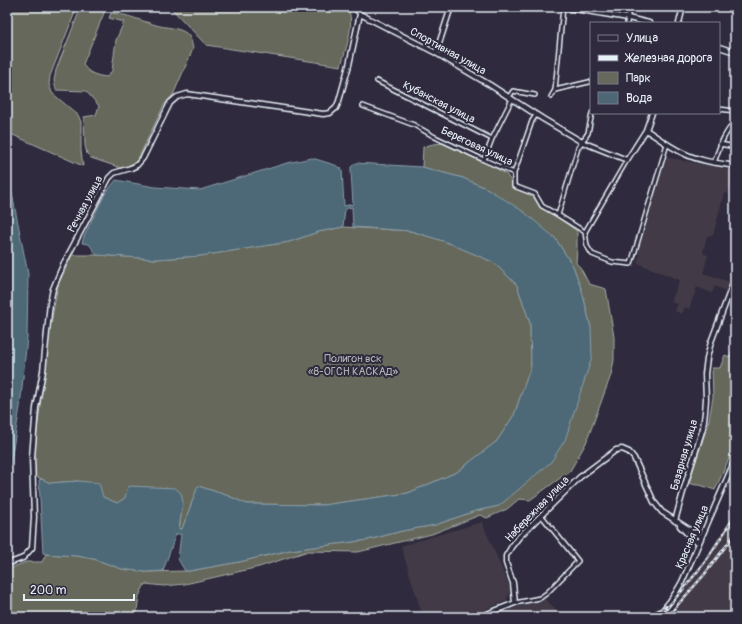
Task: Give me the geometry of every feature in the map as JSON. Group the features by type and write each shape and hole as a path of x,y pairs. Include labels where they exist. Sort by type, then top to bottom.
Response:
{"main road":[{"path":"436,53 451,7"},
{"path":"563,7 578,8 645,22"},
{"path":"679,22 683,7"},
{"name":"Спортивная улица","path":"360,14 436,53 582,142 627,160"},
{"name":"Речная улица","path":"7,564 23,558 32,548 34,517 32,457 36,408 53,289 62,265 108,178 114,173 137,165 143,158 170,103 177,97 187,94 323,114 330,113 336,108 339,101 349,65 360,14"},
{"path":"720,47 735,52"},
{"path":"627,160 646,130 652,114"},
{"path":"646,130 684,154 714,163 735,166"},
{"name":"Базарная улица","path":"675,521 703,428 706,405 705,374 707,358 711,342 735,278"},
{"name":"Набережная улица","path":"516,603 513,584 506,563 506,556 512,546 519,537 580,477 616,450 622,448 629,452 634,458 654,502 662,512 675,521"},
{"name":"Красная улица","path":"656,617 663,611 682,582 735,460"},
{"path":"675,521 701,537"},
{"path":"675,521 694,540 699,542"},
{"path":"478,617 516,603"}],"street":[{"name":"Спортивная улица","path":"353,7 360,14"},
{"path":"551,97 555,90 563,7"},
{"path":"627,22 629,7"},
{"name":"Кубанская улица","path":"378,81 492,139"},
{"path":"555,90 589,82"},
{"path":"484,160 513,91 535,95"},
{"name":"Береговая улица","path":"363,106 414,125 435,137 514,173 514,186 535,194 542,206 585,232"},
{"path":"720,109 735,111"},
{"path":"558,215 578,148 588,133 592,114"},
{"path":"514,173 532,121 536,115"},
{"path":"714,163 720,144 727,131 735,121"},
{"path":"627,160 585,232 587,246 592,254 612,262 631,264 666,144"},
{"path":"720,144 735,147"},
{"path":"516,603 540,598 578,562 541,515"}],"shaded area":[{"path":"665,157 735,171 735,187 730,186 728,194 724,193 713,235 707,236 703,252 704,254 708,255 703,273 729,282 726,291 715,286 712,293 697,287 689,309 685,307 682,314 675,311 678,304 671,302 680,280 637,263 640,254 638,253"},
{"path":"735,512 735,617 668,617 678,600"},
{"path":"482,522 510,588 506,601 466,617 423,617 401,546"},
{"path":"544,598 564,617 487,617 507,610"}],"green space":[{"path":"7,7 77,7 50,76 49,84 52,93 78,115 81,122 81,151 83,166 7,131"},
{"path":"81,7 104,7 104,13 83,64 87,70 96,75 107,77 112,71 116,40 124,22 109,18 111,13 179,30 186,33 192,42 193,49 173,95 164,105 138,159 133,164 121,168 91,158 87,154 85,145 84,117 96,115 99,106 86,91 56,90 54,81 56,70"},
{"path":"170,7 348,7 351,22 341,66 206,45"},
{"path":"445,143 506,174 511,181 513,188 533,196 542,209 550,212 577,231 576,263 580,267 589,284 606,289 614,337 614,360 611,375 586,443 570,471 530,500 519,499 507,509 487,518 480,515 432,534 358,552 308,551 259,567 185,584 164,586 145,584 139,596 136,617 7,617 7,571 26,562 42,562 46,554 77,556 94,559 122,569 145,572 189,571 239,562 290,550 368,540 402,531 435,525 475,511 499,506 591,328 582,291 573,266 555,238 488,189 463,178 422,167 423,147"},
{"name":"Полигон вск «8-ОГСН КАСКАД»","path":"343,227 411,231 447,242 493,262 517,285 530,323 531,366 514,415 497,441 457,472 408,493 323,505 247,504 226,495 198,486 182,529 179,529 183,502 125,498 117,503 103,497 78,481 50,483 35,476 34,457 48,339 58,285 72,255 156,259 200,256 289,242 318,232"},
{"path":"733,348 735,349 735,445 715,490 689,483 709,420 713,397 712,368 720,368 725,355 730,357"}],"water":[{"path":"312,158 335,165 342,169 344,206 353,204 351,167 356,163 422,167 463,178 488,189 524,212 555,238 573,266 582,291 591,328 592,357 565,440 551,462 499,506 475,511 435,525 402,531 368,540 290,550 239,562 189,571 185,571 178,559 181,534 176,534 163,571 145,572 122,569 94,559 43,553 39,480 42,479 50,483 78,481 99,483 103,497 117,503 125,498 128,486 175,488 181,493 183,502 179,529 182,529 198,486 226,495 247,504 323,505 408,493 457,472 497,441 514,415 531,366 530,323 517,285 493,262 446,242 411,231 353,227 352,207 345,209 343,227 318,232 289,242 200,256 156,259 97,255 89,244 82,243 105,194 116,180 155,187 200,190 287,163"},
{"path":"7,168 28,274 27,338 20,407 7,477"}],"railway":[{"path":"659,617 705,562 735,516"},
{"path":"667,617 704,575 735,534"},
{"path":"645,617 666,606"}]}
